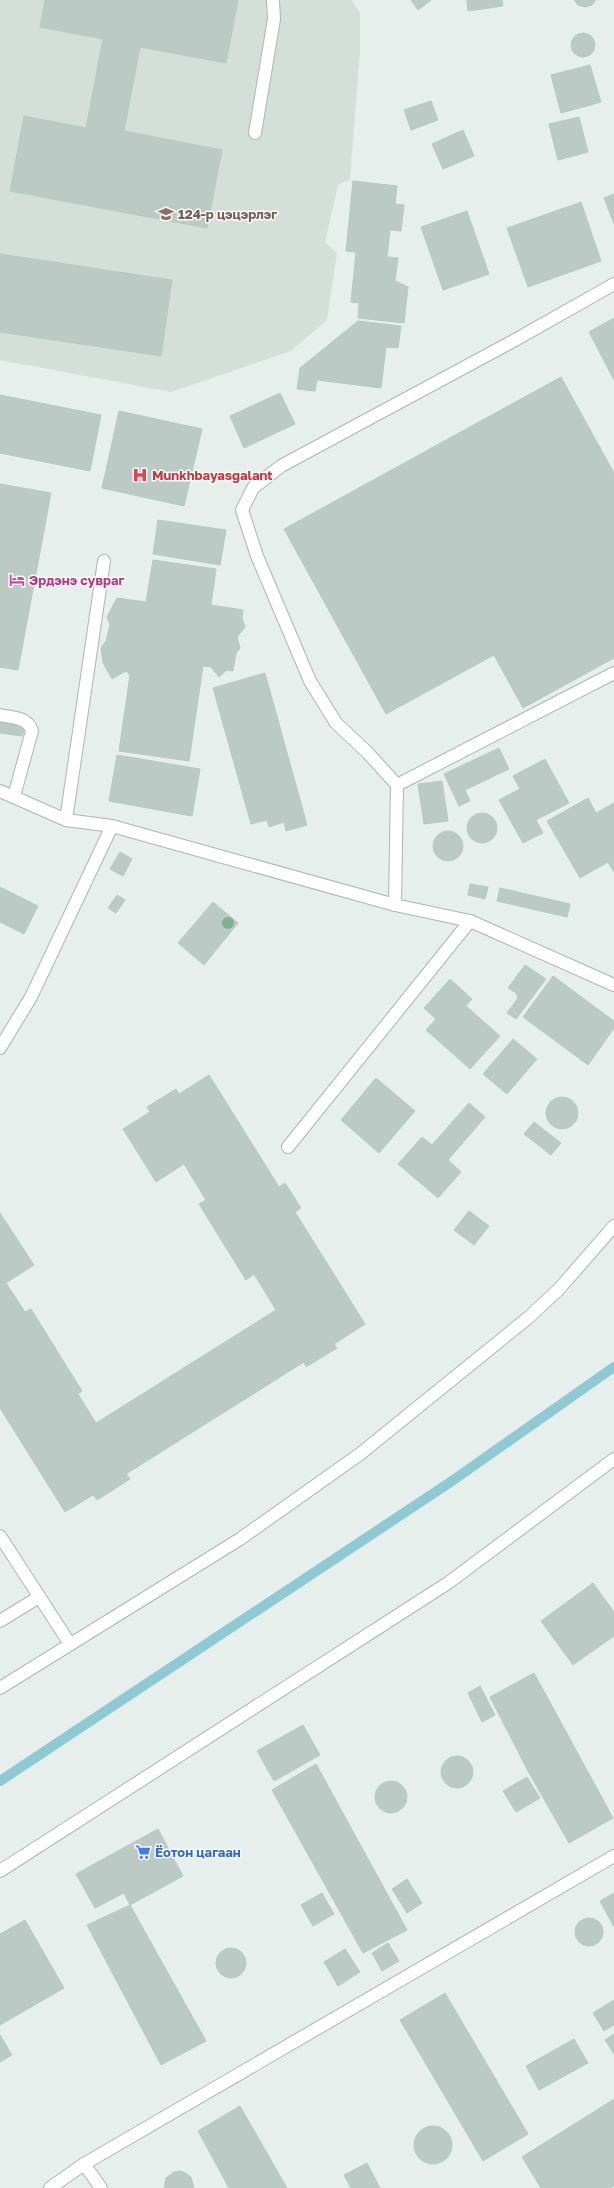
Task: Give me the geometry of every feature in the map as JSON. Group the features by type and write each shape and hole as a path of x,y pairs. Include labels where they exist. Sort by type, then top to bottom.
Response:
{"street":[{"path":"255,134 274,19 273,0"},
{"path":"395,905 397,785 367,752 336,723 310,680 257,556 242,510 253,488 281,466 515,340 614,284"},
{"path":"66,820 104,561"},
{"path":"397,785 614,673"},
{"path":"0,715 24,720 30,725 32,731 14,796"},
{"path":"0,791 66,820 112,826 395,905 470,921 614,985"},
{"path":"0,1048 31,997 112,826"},
{"path":"288,1147 470,921"},
{"path":"0,1688 240,1539 360,1454 530,1317 559,1289 614,1226"},
{"path":"0,1871 448,1583 614,1459"},
{"path":"0,1536 70,1644"},
{"path":"0,1621 39,1597"},
{"path":"50,2188 84,2164 614,1856"},
{"path":"84,2164 101,2188"}],"shaded area":[{"name":"124-р цэцэрлэг","path":"0,0 352,0 360,13 360,50 350,179 338,185 325,242 337,253 327,320 291,351 171,392 0,360"}],"building":[{"path":"45,0 238,0 226,63 140,47 124,131 222,150 207,228 10,191 24,116 86,128 103,39 40,27"},
{"path":"411,0 431,0 418,10"},
{"path":"467,0 502,0 503,6 468,11"},
{"path":"574,0 596,0 592,5 585,7 578,5"},
{"path":"583,33 592,36 595,45 592,54 583,57 574,54 571,45 574,36"},
{"path":"590,65 601,102 561,113 551,75"},
{"path":"431,101 438,120 411,130 404,110"},
{"path":"579,117 588,152 558,160 549,124"},
{"path":"463,130 474,156 443,169 432,144"},
{"path":"353,181 397,186 395,204 404,205 401,231 390,230 387,257 398,258 395,281 408,287 404,323 358,318 359,303 351,302 356,252 346,251"},
{"path":"614,194 614,224 604,198"},
{"path":"581,202 601,261 528,287 507,228"},
{"path":"467,211 489,274 443,290 421,227"},
{"path":"0,254 172,280 161,356 0,332"},
{"path":"614,318 614,380 589,332"},
{"path":"358,321 401,326 398,348 386,347 381,388 317,380 315,391 297,389 300,368"},
{"path":"561,377 614,473 614,658 523,708 494,655 386,714 284,529"},
{"path":"280,393 295,424 244,448 230,416"},
{"path":"0,395 101,415 90,471 0,453"},
{"path":"119,411 202,429 184,506 102,488"},
{"name":"Эрдэнэ сувраг","path":"0,484 51,493 18,670 0,667"},
{"path":"158,520 226,530 220,565 153,554"},
{"path":"153,560 216,569 211,605 243,610 242,618 245,627 237,637 240,648 236,653 233,671 227,670 219,677 211,667 203,666 189,761 119,751 130,675 126,671 112,679 103,663 101,648 106,641 110,625 107,617 117,598 146,602"},
{"path":"265,673 307,825 286,831 284,822 269,827 267,820 251,824 213,688"},
{"path":"0,720 27,724 22,736 0,733"},
{"path":"499,748 509,769 465,790 470,801 459,806 444,774"},
{"path":"117,755 200,769 192,816 109,801"},
{"path":"545,759 569,803 536,820 543,833 523,843 499,800 520,789 513,776"},
{"path":"442,781 448,821 424,824 418,784"},
{"path":"588,798 596,813 614,803 614,872 608,862 580,878 547,821"},
{"path":"482,813 493,817 497,828 493,839 482,843 471,839 467,828 471,817"},
{"path":"448,831 459,835 463,846 459,857 448,861 437,857 433,846 437,835"},
{"path":"120,852 132,859 123,876 110,869"},
{"path":"470,884 488,887 485,899 468,895"},
{"path":"0,887 38,906 24,934 0,922"},
{"path":"500,888 570,904 567,917 497,901"},
{"path":"117,895 125,900 116,913 108,908"},
{"path":"213,902 238,923 204,965 178,943"},
{"path":"525,965 546,979 516,1019 507,1013 518,998 516,993 508,988"},
{"path":"553,976 614,1021 614,1028 588,1065 523,1017"},
{"path":"450,979 472,999 466,1006 500,1036 470,1069 426,1030 436,1019 424,1008"},
{"path":"513,1039 537,1059 507,1094 483,1074"},
{"path":"209,1075 279,1187 285,1183 301,1208 295,1212 365,1324 334,1344 337,1348 306,1367 304,1362 126,1474 130,1479 97,1500 93,1495 65,1512 0,1408 0,1213 34,1265 6,1283 25,1312 31,1309 82,1391 78,1394 96,1423 276,1310 254,1274 246,1280 199,1204 206,1200 184,1164 156,1182 123,1129 150,1112 147,1107 176,1089 179,1094"},
{"path":"376,1078 415,1111 379,1153 341,1120"},
{"path":"565,1097 571,1099 576,1104 578,1113 576,1122 571,1127 559,1129 553,1127 548,1122 546,1110 548,1104 553,1099"},
{"path":"469,1103 485,1117 448,1160 461,1172 438,1198 398,1164 422,1137 432,1145"},
{"path":"534,1122 561,1143 551,1155 524,1134"},
{"path":"469,1211 489,1226 474,1245 454,1230"},
{"path":"593,1583 614,1612 614,1636 573,1665 541,1621"},
{"path":"534,1673 613,1818 569,1843 528,1771 490,1697"},
{"path":"480,1686 495,1715 482,1722 468,1693"},
{"path":"303,1725 320,1755 274,1781 257,1751"},
{"path":"460,1756 466,1758 471,1763 473,1772 471,1781 466,1786 454,1788 448,1786 443,1781 441,1769 443,1763 448,1758"},
{"path":"316,1764 407,1930 363,1953 272,1790"},
{"path":"527,1777 540,1798 516,1812 503,1791"},
{"path":"388,1781 394,1781 403,1785 407,1797 403,1809 394,1813 388,1813 379,1809 375,1800 375,1794 379,1785"},
{"name":"Ёотон цагаан","path":"158,1829 183,1876 130,1905 124,1893 95,1908 76,1874"},
{"path":"407,1879 422,1903 407,1913 392,1889"},
{"path":"322,1893 334,1914 313,1926 301,1905"},
{"path":"614,1893 614,1927 600,1901"},
{"path":"130,1905 206,2041 161,2065 87,1925"},
{"path":"589,1918 599,1922 603,1932 599,1942 589,1946 579,1942 575,1932 579,1922"},
{"path":"25,1920 64,1988 0,2025 0,1934"},
{"path":"388,1943 399,1961 382,1971 372,1953"},
{"path":"231,1948 242,1952 246,1963 242,1974 231,1978 220,1974 216,1963 220,1952"},
{"path":"345,1949 360,1972 338,1986 324,1962"},
{"path":"445,1993 528,2134 483,2161 400,2020"},
{"path":"614,2000 614,2025 604,2031 593,2013"},
{"path":"614,2034 614,2054 605,2040"},
{"path":"0,2035 12,2055 0,2062"},
{"path":"574,2039 588,2063 539,2090 526,2066"},
{"path":"614,2099 614,2186 611,2188 541,2188 522,2157"},
{"path":"240,2106 287,2188 229,2188 198,2131"},
{"path":"433,2126 443,2129 449,2135 452,2145 449,2155 443,2161 433,2164 423,2161 417,2155 414,2145 417,2135 423,2129"},
{"path":"367,2163 380,2188 351,2188 344,2175"},
{"path":"174,2172 184,2172 191,2177 194,2188 164,2188 166,2178"}],"waterway":[{"path":"0,1781 452,1481 614,1367"}],"place":[{"name":"124-р цэцэрлэг","path":"166,214"},
{"name":"Munkhbayasgalant","path":"140,475"},
{"name":"Эрдэнэ сувраг","path":"17,580"},
{"name":"Ёотон цагаан","path":"143,1852"}]}
